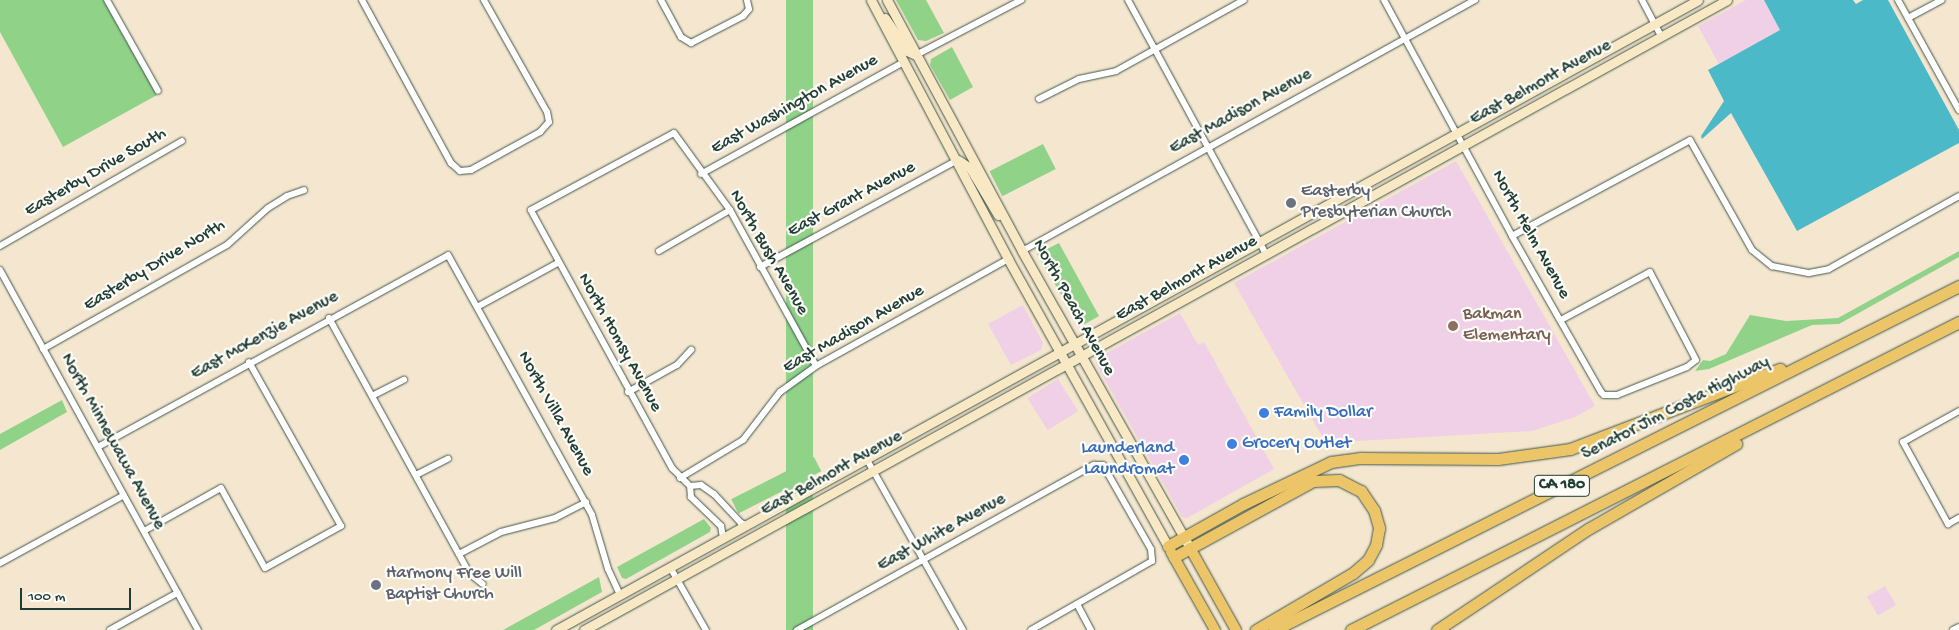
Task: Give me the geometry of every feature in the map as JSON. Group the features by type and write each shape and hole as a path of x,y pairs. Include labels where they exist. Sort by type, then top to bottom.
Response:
{"highway":[{"name":"Senator Jim Costa Highway","path":"1274,630 1959,286"},
{"name":"CA 180","path":"1351,630 1959,322"},
{"path":"1168,546 1331,462 1360,458 1498,458 1570,449 1618,433 1849,342"},
{"path":"1437,630 1596,525 1863,371"},
{"path":"1174,557 1313,481 1331,478 1345,482 1366,497 1374,510 1379,528 1376,545 1368,560 1354,573 1256,630"}],"main road":[{"name":"North Peach Avenue","path":"871,0 958,160 1008,259 1215,630"},
{"name":"North Peach Avenue","path":"886,0 1022,251 1234,627"},
{"name":"East Belmont Avenue","path":"556,630 1698,0"},
{"name":"East Belmont Avenue","path":"584,630 1727,0"},
{"path":"877,11 889,21 908,51 916,55"},
{"path":"958,160 967,163 993,209 1006,221"}],"street":[{"path":"107,0 158,91"},
{"path":"362,0 451,163 460,171 470,170 540,132 549,122 547,112 484,0"},
{"path":"660,0 687,43 697,42 743,16 748,9 747,0"},
{"path":"916,55 1022,0"},
{"path":"1128,0 1266,254"},
{"path":"1039,98 1079,79 1116,71 1244,0"},
{"name":"North Helm Avenue","path":"1384,0 1512,236 1601,392 1608,396 1687,367 1696,360 1650,272 1561,320"},
{"name":"East Madison Avenue","path":"1022,251 1475,0"},
{"path":"1642,0 1661,36"},
{"path":"1898,0 1959,110"},
{"path":"1908,18 1942,0"},
{"name":"East Washington Avenue","path":"701,174 904,62"},
{"name":"North Bush Avenue","path":"530,210 674,133 701,174 730,210 816,366"},
{"path":"1512,236 1690,140 1752,250 1764,262 1790,270 1815,272 1829,269 1959,196"},
{"name":"Easterby Drive South","path":"0,246 182,141"},
{"name":"East Grant Avenue","path":"760,267 958,160"},
{"name":"Easterby Drive North","path":"43,349 227,245 268,208 287,196 304,190"},
{"name":"North Homsy Avenue","path":"530,210 628,392 680,478 690,486 701,485 707,489 725,502 741,523 746,524"},
{"path":"659,251 730,210"},
{"name":"North Villa Avenue","path":"448,254 479,306 586,502 620,595"},
{"name":"East McKenzie Avenue","path":"98,447 448,254"},
{"name":"East Madison Avenue","path":"680,478 743,440 780,392 816,366 1008,259"},
{"path":"479,306 558,263"},
{"name":"North Minnewawa Avenue","path":"0,270 198,630"},
{"path":"329,318 470,574 483,584"},
{"path":"628,392 677,365 691,350"},
{"path":"144,531 221,488 265,568 340,526 250,362"},
{"path":"372,396 404,380"},
{"path":"1959,411 1903,442 1948,524 1959,518"},
{"path":"416,475 448,458"},
{"path":"866,458 963,630"},
{"name":"East White Avenue","path":"797,630 1094,465 1103,465 1150,549 1152,560 1077,604"},
{"name":"North Homsy Avenue","path":"690,486 691,497 721,526 723,538"},
{"path":"0,563 124,494"},
{"path":"459,554 501,532 560,516 586,502"},
{"path":"670,567 706,630"},
{"path":"110,630 177,592"},
{"path":"1031,630 1077,604 1091,630"},
{"path":"1953,630 1959,627"}],"shaded area":[{"path":"1746,0 1764,0 1780,30 1719,64 1698,26"},
{"name":"Bakman Elementary","path":"1456,161 1595,406 1575,417 1532,431 1340,442 1327,445 1234,283"},
{"path":"1023,305 1043,343 1041,350 1011,365 988,324"},
{"path":"1180,313 1198,345 1204,342 1274,469 1187,518 1182,517 1096,364 1099,357"},
{"path":"1058,379 1078,411 1048,430 1027,398"},
{"path":"1885,586 1896,605 1878,616 1867,596"}],"green space":[{"path":"0,0 106,0 157,95 63,147 0,32"},
{"path":"786,0 813,0 813,630 786,630"},
{"path":"896,0 926,0 944,33 926,41 918,40"},
{"path":"952,47 973,87 950,100 930,65 931,59"},
{"path":"1043,144 1056,169 1002,196 990,171"},
{"path":"1059,243 1099,316 1085,324 1078,323 1037,254"},
{"path":"1959,251 1959,257 1839,324 1812,325 1709,369 1695,371 1703,360 1710,361 1726,354 1750,315 1786,321 1838,318"},
{"path":"62,400 67,412 0,450 0,434"},
{"path":"814,457 821,471 738,513 731,499"},
{"path":"704,519 711,528 710,532 626,579 622,578 617,567"},
{"path":"599,577 602,592 534,630 503,630"}],"water":[{"path":"1764,0 1853,0 1856,4 1863,0 1888,0 1959,130 1959,143 1797,231 1731,113 1702,139 1701,136 1724,101 1708,70 1780,30"}],"place":[{"name":"Easterby Presbyterian Church","path":"1291,203"},
{"name":"Bakman Elementary","path":"1453,326"},
{"name":"Family Dollar","path":"1264,413"},
{"name":"Grocery Outlet","path":"1232,444"},
{"name":"Launderland Laundromat","path":"1184,460"},
{"name":"Harmony Free Will Baptist Church","path":"376,585"}]}
